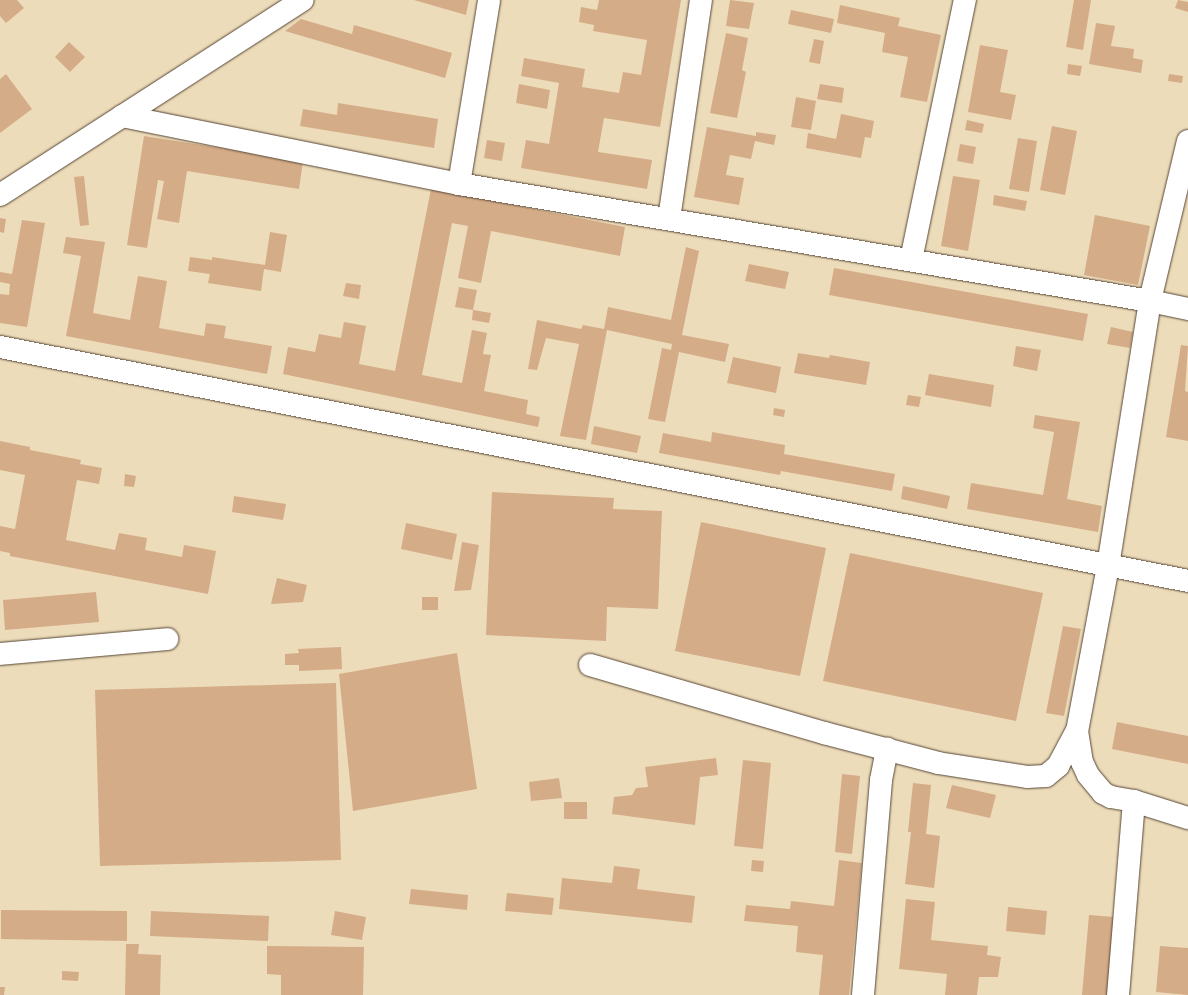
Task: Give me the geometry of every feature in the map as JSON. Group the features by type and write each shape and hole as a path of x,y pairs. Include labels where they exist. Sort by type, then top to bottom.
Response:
{"street":[{"path":"0,195 303,0"},
{"path":"459,184 489,0"},
{"path":"669,219 701,0"},
{"path":"911,260 965,0"},
{"path":"122,116 459,184 911,260 1150,301 1188,309"},
{"path":"590,665 938,763 1028,777 1046,776 1058,766 1077,732 1108,566 1150,301 1188,141"},
{"path":"0,347 1188,581"},
{"path":"0,654 167,639"},
{"path":"1077,732 1082,762 1088,775 1103,793 1111,797 1134,801 1188,818"},
{"path":"863,995 881,780 887,749"},
{"path":"1118,995 1134,801"}],"building":[{"path":"0,0 17,0 24,8 6,23 0,16"},
{"path":"414,0 469,0 466,15"},
{"path":"599,0 681,0 660,127 604,118 598,152 652,160 647,189 521,168 526,140 549,144 559,83 521,76 524,58 585,69 582,87 619,93 623,72 641,75 647,40 593,31 594,25 579,22 581,7 597,10"},
{"path":"730,0 754,3 749,29 726,26"},
{"path":"1074,0 1091,0 1083,50 1066,47"},
{"path":"1178,0 1188,2 1188,12 1175,8"},
{"path":"840,5 900,18 898,26 941,35 927,102 900,97 908,57 882,52 885,33 837,23"},
{"path":"791,10 834,19 831,33 788,24"},
{"path":"301,19 352,34 354,25 452,53 445,78 285,31"},
{"path":"1096,23 1115,26 1111,46 1134,49 1133,58 1143,60 1141,73 1089,64"},
{"path":"726,33 748,38 742,70 746,72 737,118 710,113"},
{"path":"814,39 824,41 820,64 809,62"},
{"path":"69,42 85,57 70,72 55,57"},
{"path":"980,45 1008,50 1000,92 1016,95 1011,120 968,112"},
{"path":"1068,64 1082,66 1080,76 1067,74"},
{"path":"6,74 32,109 0,133 0,79"},
{"path":"1169,74 1183,76 1182,83 1168,81"},
{"path":"519,84 550,90 547,109 516,103"},
{"path":"820,84 844,88 842,103 817,99"},
{"path":"796,97 816,101 811,130 791,127"},
{"path":"338,103 438,119 434,148 300,126 303,109 337,115"},
{"path":"841,114 874,121 871,138 865,137 861,158 806,148 808,133 836,139"},
{"path":"967,120 984,124 982,133 965,130"},
{"path":"1052,126 1077,131 1065,195 1040,190"},
{"path":"707,127 756,136 756,132 776,135 774,145 755,141 751,159 730,155 726,175 744,178 739,205 694,197"},
{"path":"144,136 303,161 299,189 187,171 179,223 157,219 164,181 158,180 147,248 127,245"},
{"path":"1018,138 1037,141 1029,192 1009,189"},
{"path":"487,140 505,143 502,161 484,158"},
{"path":"960,144 976,147 973,164 957,161"},
{"path":"84,176 89,225 80,226 74,177"},
{"path":"953,176 980,180 968,251 941,246"},
{"path":"431,189 625,227 620,256 491,231 481,283 458,278 468,226 452,223 422,375 462,383 472,330 487,333 483,354 491,355 484,391 528,400 526,414 540,417 538,427 283,374 288,347 315,352 319,334 341,338 344,322 366,326 359,364 395,371"},
{"path":"994,195 1027,201 1025,211 993,205"},
{"path":"1095,215 1150,226 1138,285 1084,275"},
{"path":"0,218 6,219 4,233 0,232"},
{"path":"22,220 45,223 27,327 0,323 0,294 9,295 10,284 0,282 0,272 12,274"},
{"path":"270,232 287,235 281,272 264,269 261,291 208,283 210,274 188,271 190,257 212,260 212,257 265,265"},
{"path":"66,237 105,242 93,313 130,320 138,276 167,281 159,328 204,336 206,323 226,326 224,338 272,346 267,374 66,336 81,256 63,253"},
{"path":"686,247 699,251 682,335 729,344 725,362 679,352 665,422 648,419 662,348 671,350 672,344 607,330 586,440 560,436 579,344 546,338 537,370 528,369 537,320 581,329 583,325 604,329 608,307 671,320"},
{"path":"749,264 789,272 785,289 745,281"},
{"path":"834,268 1088,314 1083,341 829,295"},
{"path":"346,283 361,285 359,299 343,296"},
{"path":"459,287 477,290 473,310 455,307"},
{"path":"473,310 491,313 489,323 472,320"},
{"path":"1111,327 1133,332 1130,348 1107,344"},
{"path":"1181,345 1188,346 1185,391 1188,392 1188,441 1166,437"},
{"path":"1016,346 1041,350 1037,371 1013,366"},
{"path":"798,353 829,358 830,355 870,362 866,385 794,373"},
{"path":"733,357 781,367 776,393 727,383"},
{"path":"929,374 994,385 991,407 925,395"},
{"path":"908,395 921,397 919,407 906,405"},
{"path":"774,408 785,410 784,417 773,415"},
{"path":"1035,415 1080,422 1067,499 1102,506 1098,532 967,509 971,483 1043,495 1054,432 1033,428"},
{"path":"594,426 641,436 637,453 591,444"},
{"path":"712,432 785,445 784,454 895,474 892,491 781,471 780,475 659,453 663,433 711,442"},
{"path":"0,441 30,447 30,450 81,460 80,464 102,468 99,484 77,480 66,540 115,550 119,533 147,538 145,550 182,557 184,545 216,551 208,594 10,556 10,553 0,551 0,526 15,529 25,475 0,470"},
{"path":"125,474 136,476 134,487 124,486"},
{"path":"903,486 950,496 947,509 901,499"},
{"path":"492,492 614,498 613,509 662,511 658,609 607,607 606,641 486,635"},
{"path":"234,496 286,504 283,520 232,512"},
{"path":"701,522 826,548 800,676 675,651"},
{"path":"406,523 457,534 452,560 401,549"},
{"path":"462,542 479,545 471,590 454,591"},
{"path":"850,553 1043,593 1016,721 823,681"},
{"path":"277,578 307,585 303,602 271,604"},
{"path":"96,592 99,622 5,630 3,600"},
{"path":"422,597 438,597 438,610 422,610"},
{"path":"1063,626 1081,629 1064,716 1046,713"},
{"path":"341,647 342,669 299,671 299,665 285,665 285,654 299,653 298,649"},
{"path":"457,653 477,789 353,811 339,674"},
{"path":"336,683 341,860 100,866 95,690"},
{"path":"1117,722 1188,736 1188,764 1112,749"},
{"path":"716,758 718,775 700,777 695,825 612,814 614,797 632,795 636,788 648,787 645,767"},
{"path":"743,760 771,763 763,849 734,846"},
{"path":"842,774 860,776 852,854 835,852"},
{"path":"559,778 562,798 531,801 529,782"},
{"path":"913,783 931,785 926,834 940,836 934,888 905,884 911,832 908,832"},
{"path":"952,785 996,795 990,818 946,808"},
{"path":"564,802 587,802 587,819 564,819"},
{"path":"752,860 764,861 763,872 751,871"},
{"path":"839,860 862,863 849,995 819,995 823,955 796,952 798,926 744,921 746,905 790,909 791,901 834,906"},
{"path":"614,866 640,869 637,889 695,896 692,923 559,909 562,878 612,883"},
{"path":"411,889 468,895 467,910 409,904"},
{"path":"507,893 554,898 552,915 505,911"},
{"path":"906,899 935,902 931,940 988,946 987,955 1001,957 998,977 979,977 977,995 945,995 947,974 899,969"},
{"path":"1008,907 1047,911 1045,935 1006,931"},
{"path":"1,910 127,911 127,941 1,939"},
{"path":"151,911 269,916 268,941 150,936"},
{"path":"335,911 366,917 362,940 331,935"},
{"path":"1089,915 1114,917 1107,995 1082,995"},
{"path":"126,944 139,944 138,954 161,955 160,995 125,995"},
{"path":"267,946 364,947 363,995 281,995 281,975 267,974"},
{"path":"1160,946 1188,948 1188,995 1156,992"},
{"path":"62,971 79,972 78,981 62,980"},
{"path":"0,987 5,987 4,995 0,995"}]}
